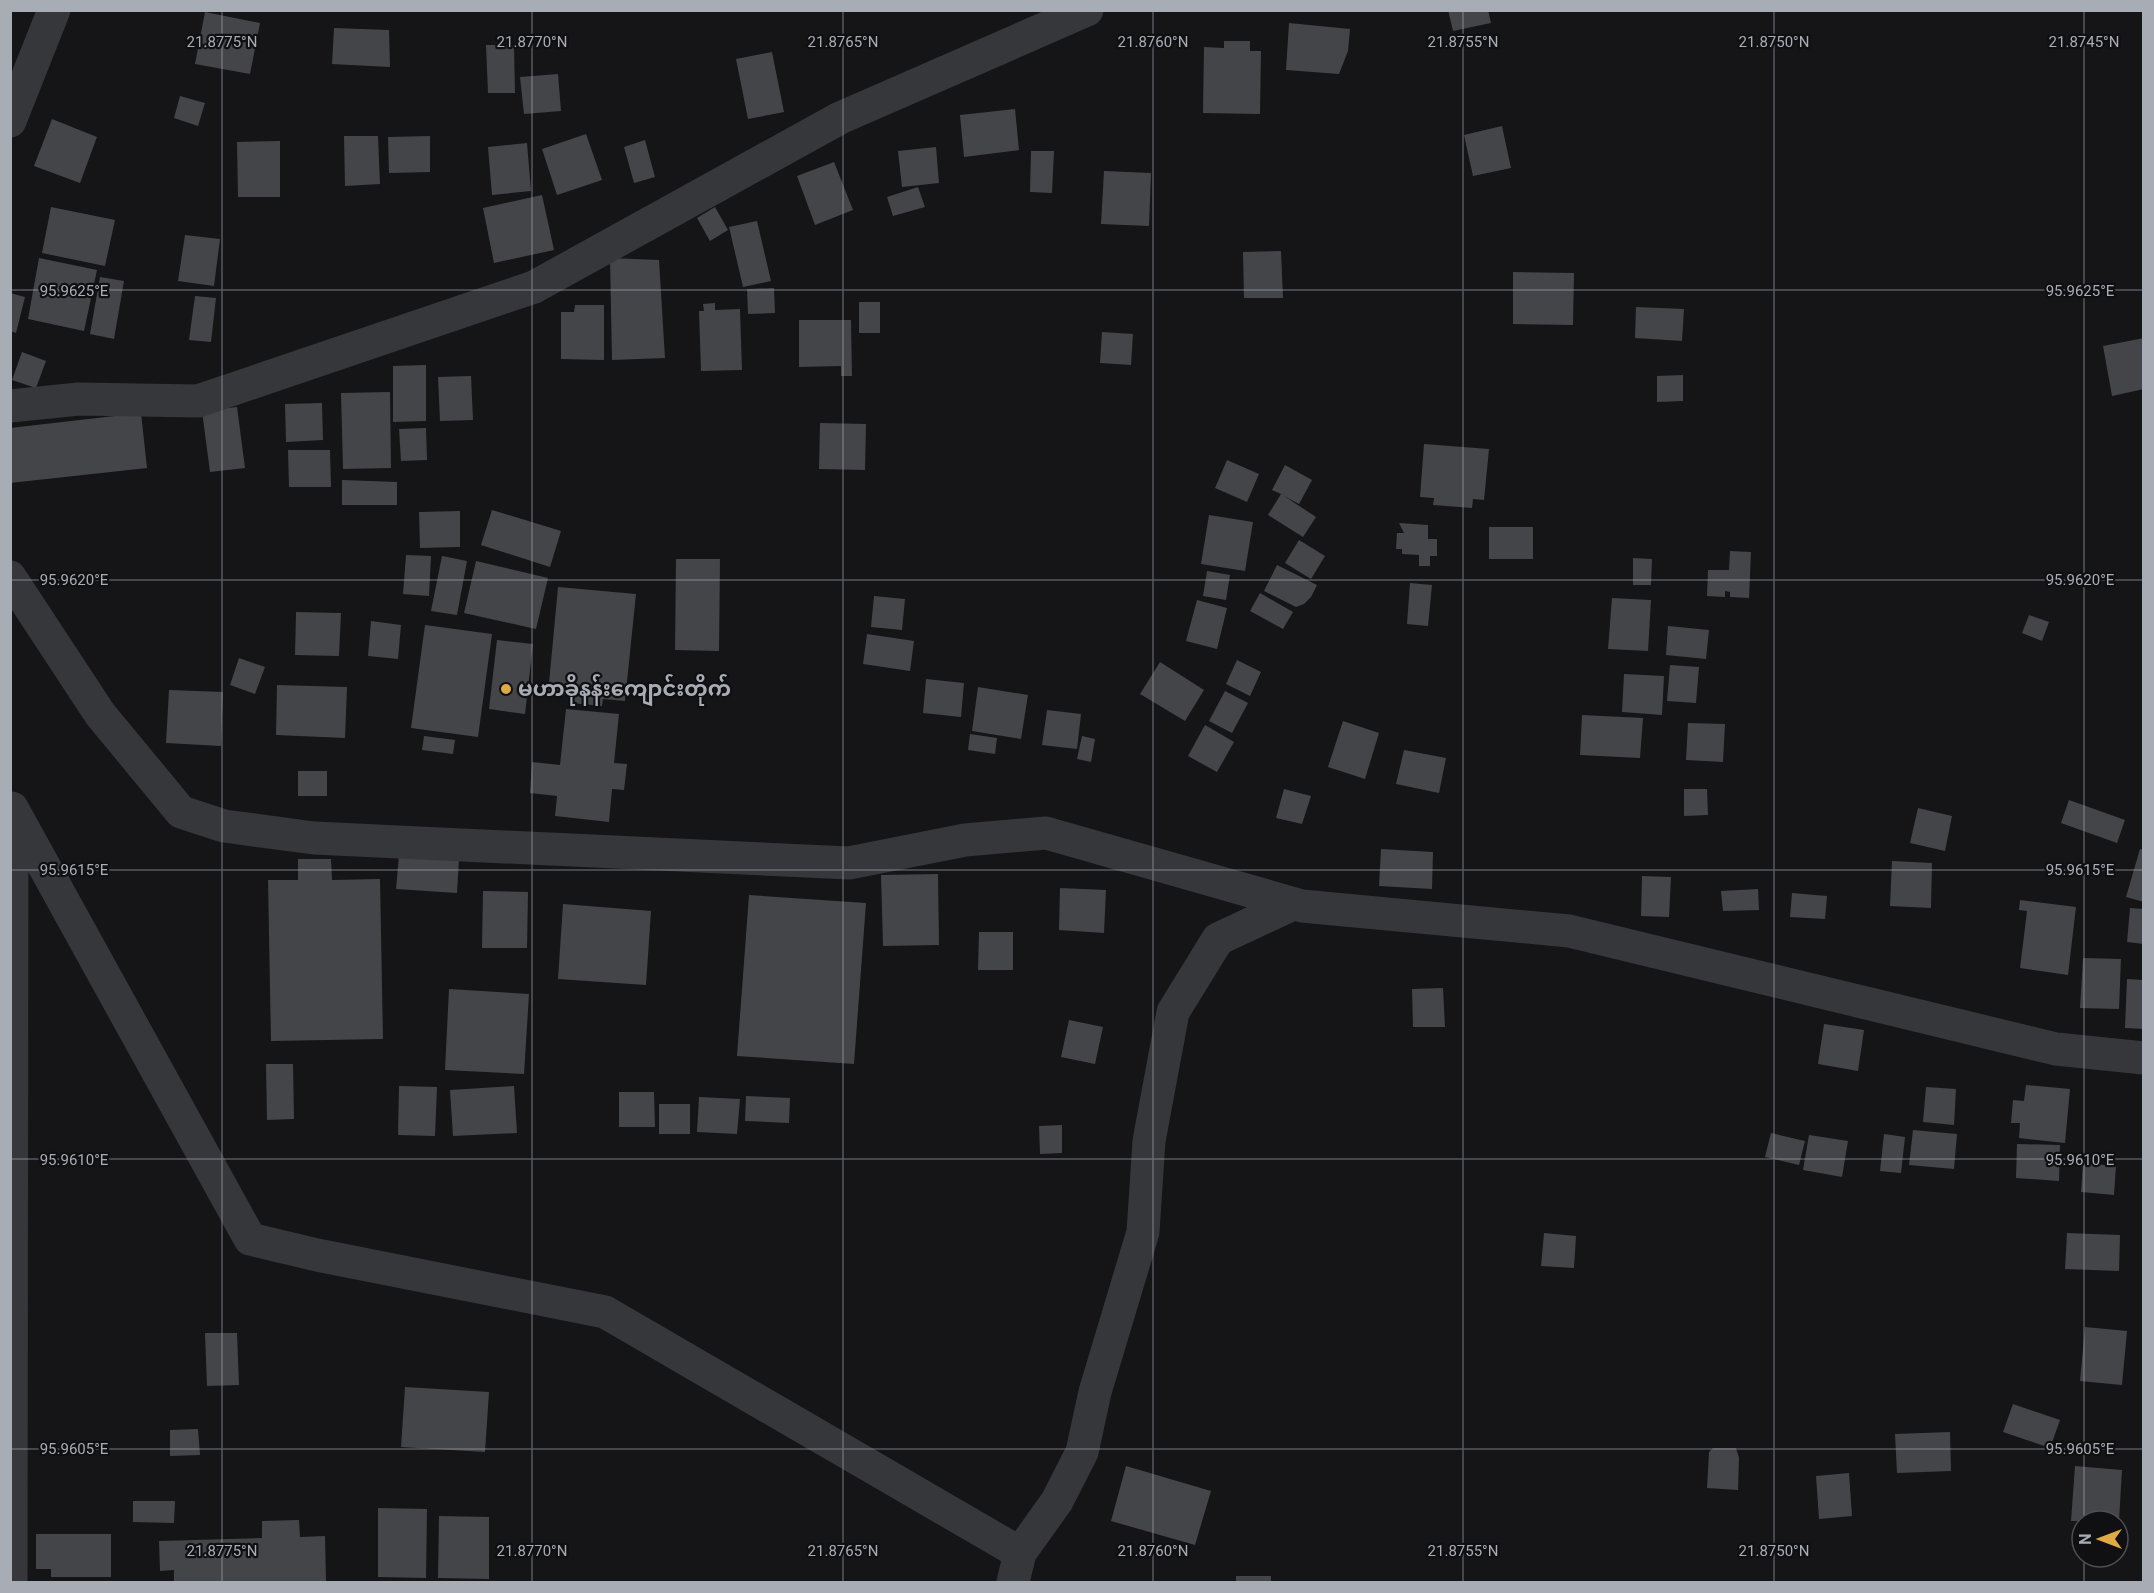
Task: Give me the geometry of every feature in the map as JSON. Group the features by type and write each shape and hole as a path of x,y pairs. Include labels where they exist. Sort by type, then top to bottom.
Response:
{"street":[{"path":"10,120 54,10"},
{"path":"10,406 79,399 198,401 534,287 840,118 1087,10"},
{"path":"10,577 100,714 181,812 224,826 314,838 849,863 965,840 1046,833 1293,904 1569,931 2056,1049 2144,1058"},
{"path":"11,806 250,1239 317,1256 605,1312 1017,1568 1057,1501 1082,1452 1095,1392 1143,1232 1149,1141 1173,1012 1218,939 1293,904"},
{"path":"11,806 11,1582"}],"building":[{"path":"1448,10 1488,10 1491,23 1453,31"},
{"path":"205,12 260,23 250,74 195,64"},
{"path":"1289,23 1350,29 1348,51 1339,74 1286,70"},
{"path":"334,28 389,30 390,67 332,64"},
{"path":"1224,41 1250,41 1250,51 1261,51 1260,114 1203,113 1204,47 1224,48"},
{"path":"486,45 514,45 515,93 488,93"},
{"path":"772,52 784,112 748,119 736,59"},
{"path":"558,74 561,111 524,114 520,77"},
{"path":"180,96 205,103 198,126 174,118"},
{"path":"1015,109 1019,150 964,157 960,115"},
{"path":"52,119 97,137 80,183 34,166"},
{"path":"1502,126 1511,168 1473,176 1464,135"},
{"path":"586,134 602,180 557,195 542,149"},
{"path":"344,136 378,136 380,184 345,186"},
{"path":"430,136 430,172 389,173 388,137"},
{"path":"645,140 655,177 634,183 624,147"},
{"path":"280,141 280,197 238,197 237,142"},
{"path":"527,143 531,191 492,195 488,147"},
{"path":"936,147 939,183 902,187 898,151"},
{"path":"1031,151 1054,151 1052,193 1030,192"},
{"path":"834,162 853,210 815,225 797,176"},
{"path":"1104,171 1151,173 1149,226 1101,224"},
{"path":"918,187 925,207 893,216 887,197"},
{"path":"542,195 554,250 494,263 483,208"},
{"path":"51,207 115,220 105,266 42,253"},
{"path":"715,207 728,230 710,241 697,218"},
{"path":"757,221 771,281 743,287 729,227"},
{"path":"185,235 220,239 214,286 178,281"},
{"path":"1281,251 1283,298 1244,298 1243,252"},
{"path":"39,258 97,270 84,331 28,319"},
{"path":"610,258 659,260 665,358 612,360"},
{"path":"1513,272 1574,273 1573,325 1513,324"},
{"path":"100,277 124,281 114,339 90,334"},
{"path":"774,288 775,313 748,314 747,289"},
{"path":"10,293 25,297 16,333 10,331"},
{"path":"195,296 216,298 211,342 189,340"},
{"path":"859,302 880,302 880,333 859,333"},
{"path":"715,303 715,310 740,309 742,370 701,371 699,311 704,311 703,304"},
{"path":"575,305 604,305 604,360 561,359 561,312 574,312"},
{"path":"1636,307 1684,309 1682,341 1635,338"},
{"path":"799,320 851,320 852,376 841,376 841,366 799,367"},
{"path":"1102,332 1133,334 1131,365 1100,363"},
{"path":"2144,338 2144,389 2112,396 2103,346"},
{"path":"22,352 46,361 36,388 12,380"},
{"path":"426,365 426,421 393,422 393,366"},
{"path":"1683,375 1683,401 1657,402 1657,376"},
{"path":"471,376 473,420 440,421 438,377"},
{"path":"390,392 391,468 343,469 341,393"},
{"path":"322,403 323,440 286,442 285,404"},
{"path":"237,407 245,468 210,472 202,411"},
{"path":"141,413 147,468 10,483 10,428"},
{"path":"820,423 866,424 865,470 819,469"},
{"path":"426,428 427,460 401,461 399,429"},
{"path":"1424,444 1489,449 1484,500 1473,499 1472,508 1433,505 1434,498 1420,497"},
{"path":"288,450 330,450 331,487 289,487"},
{"path":"1227,460 1259,474 1247,502 1215,488"},
{"path":"1285,465 1312,480 1299,504 1284,496 1316,517 1303,537 1268,515 1281,494 1272,490"},
{"path":"342,480 397,482 397,505 342,505"},
{"path":"492,510 561,531 550,567 481,545"},
{"path":"460,511 460,547 420,548 419,512"},
{"path":"1209,515 1253,522 1245,571 1201,564"},
{"path":"1399,523 1428,525 1428,539 1437,539 1437,556 1430,556 1430,566 1419,566 1419,555 1402,554 1402,549 1396,549 1397,533 1404,533"},
{"path":"1489,527 1533,527 1533,559 1489,559"},
{"path":"1299,540 1325,556 1311,579 1285,563"},
{"path":"1730,551 1751,552 1749,598 1730,597 1730,592 1725,591 1725,597 1707,596 1708,570 1729,570"},
{"path":"406,555 431,556 429,596 403,594"},
{"path":"442,556 467,561 457,615 431,611"},
{"path":"1633,558 1652,559 1651,585 1633,585"},
{"path":"676,559 720,559 719,651 675,650"},
{"path":"476,561 548,578 536,629 464,613"},
{"path":"1277,565 1317,585 1311,597 1304,604 1296,607 1264,591"},
{"path":"1207,571 1230,575 1226,600 1203,596"},
{"path":"1410,583 1432,585 1428,626 1407,624"},
{"path":"558,587 636,594 625,701 603,699 602,706 571,703 572,696 548,694"},
{"path":"1260,593 1293,612 1283,629 1250,611"},
{"path":"874,596 905,599 902,630 871,627"},
{"path":"1612,598 1651,600 1648,651 1608,649"},
{"path":"1197,600 1227,608 1217,649 1186,641"},
{"path":"296,612 341,613 339,656 295,655"},
{"path":"2029,615 2049,622 2042,641 2022,633"},
{"path":"371,621 401,625 398,659 368,656"},
{"path":"425,625 492,634 478,737 411,728"},
{"path":"1668,626 1709,630 1706,659 1666,655"},
{"path":"867,634 914,641 910,671 863,664"},
{"path":"497,640 533,644 525,714 489,709"},
{"path":"239,658 265,667 255,694 230,685"},
{"path":"1237,660 1261,672 1250,696 1226,684"},
{"path":"1160,662 1204,690 1185,721 1140,694"},
{"path":"1670,665 1699,667 1696,703 1667,701"},
{"path":"1624,674 1664,676 1662,715 1622,712"},
{"path":"926,679 964,683 961,717 923,713"},
{"path":"277,685 347,687 345,738 276,735"},
{"path":"978,687 1028,695 1021,739 972,731"},
{"path":"169,690 223,692 221,746 166,743"},
{"path":"1225,691 1248,703 1232,733 1209,721"},
{"path":"566,709 619,714 614,763 627,764 624,790 612,789 609,822 555,816 557,796 530,793 532,762 560,765"},
{"path":"1047,710 1081,714 1077,749 1042,745"},
{"path":"1582,715 1643,718 1640,758 1580,755"},
{"path":"1343,721 1379,733 1365,779 1328,767"},
{"path":"1688,723 1725,724 1723,762 1686,760"},
{"path":"1205,725 1234,742 1217,772 1188,756"},
{"path":"970,734 997,738 995,754 968,750"},
{"path":"424,736 455,740 453,754 422,750"},
{"path":"1082,736 1095,739 1091,762 1077,759"},
{"path":"1404,750 1446,758 1439,793 1396,784"},
{"path":"298,771 327,771 327,796 298,796"},
{"path":"1284,789 1311,796 1302,824 1276,818"},
{"path":"1684,789 1707,789 1708,815 1684,816"},
{"path":"2069,800 2125,820 2117,843 2061,823"},
{"path":"1918,808 1952,816 1945,851 1910,843"},
{"path":"1381,849 1433,852 1432,889 1379,886"},
{"path":"2140,849 2144,850 2144,902 2126,897"},
{"path":"399,855 459,859 457,893 396,889"},
{"path":"298,859 331,859 332,880 380,879 383,1039 271,1041 268,880 298,880"},
{"path":"1892,861 1932,863 1931,908 1890,906"},
{"path":"938,874 939,945 883,946 881,875"},
{"path":"1642,876 1671,877 1669,917 1641,916"},
{"path":"1060,888 1106,890 1104,933 1059,930"},
{"path":"1758,889 1759,910 1723,911 1721,891"},
{"path":"483,891 528,892 527,948 482,948"},
{"path":"1792,893 1827,896 1825,919 1790,917"},
{"path":"749,895 866,903 854,1064 737,1056"},
{"path":"2020,900 2076,907 2068,975 2020,968 2027,911 2019,910"},
{"path":"563,904 651,911 646,985 558,979"},
{"path":"2130,908 2144,909 2144,944 2127,942"},
{"path":"979,932 1013,932 1013,970 978,970"},
{"path":"2083,958 2121,959 2119,1009 2080,1008"},
{"path":"2127,979 2144,980 2144,1029 2125,1028"},
{"path":"1443,988 1445,1027 1413,1027 1412,989"},
{"path":"449,989 529,994 524,1074 445,1070"},
{"path":"1069,1020 1103,1027 1095,1064 1061,1057"},
{"path":"1824,1024 1864,1030 1858,1071 1818,1064"},
{"path":"266,1064 293,1064 294,1119 267,1120"},
{"path":"2026,1085 2070,1089 2065,1143 2019,1138 2020,1123 2011,1123 2013,1100 2024,1101"},
{"path":"399,1086 437,1087 435,1136 398,1135"},
{"path":"514,1086 517,1133 453,1136 450,1090"},
{"path":"1926,1087 1956,1089 1954,1125 1923,1122"},
{"path":"619,1092 654,1092 655,1127 619,1127"},
{"path":"746,1096 790,1098 789,1123 745,1121"},
{"path":"699,1097 740,1099 737,1134 697,1132"},
{"path":"659,1104 690,1104 690,1134 659,1134"},
{"path":"1062,1125 1062,1153 1040,1154 1039,1126"},
{"path":"1913,1130 1957,1134 1954,1169 1909,1165"},
{"path":"1771,1133 1805,1141 1799,1165 1765,1157"},
{"path":"1884,1134 1905,1137 1901,1173 1880,1171"},
{"path":"1809,1135 1848,1141 1842,1177 1803,1170"},
{"path":"2017,1144 2060,1145 2059,1181 2016,1178"},
{"path":"2083,1163 2116,1166 2114,1195 2081,1192"},
{"path":"1544,1233 1576,1236 1574,1268 1541,1266"},
{"path":"2067,1233 2120,1235 2119,1271 2065,1269"},
{"path":"2085,1327 2127,1331 2122,1385 2080,1381"},
{"path":"205,1333 237,1333 239,1385 207,1386"},
{"path":"405,1387 489,1392 485,1452 401,1447"},
{"path":"2013,1404 2060,1420 2050,1448 2003,1432"},
{"path":"198,1429 200,1455 170,1456 170,1430"},
{"path":"1950,1432 1951,1471 1897,1473 1895,1434"},
{"path":"1713,1448 1736,1448 1739,1458 1738,1490 1707,1488 1709,1452"},
{"path":"1126,1466 1211,1491 1195,1545 1111,1521"},
{"path":"2075,1466 2122,1470 2120,1509 2072,1509"},
{"path":"1849,1473 1852,1516 1819,1519 1816,1476"},
{"path":"133,1501 175,1501 174,1523 133,1522"},
{"path":"378,1508 427,1509 426,1578 378,1577"},
{"path":"439,1516 489,1517 489,1579 438,1578"},
{"path":"299,1520 300,1537 325,1536 326,1582 174,1582 174,1570 160,1571 159,1541 262,1538 262,1521"},
{"path":"36,1534 111,1534 111,1577 51,1577 51,1569 36,1569"},
{"path":"1236,1576 1271,1576 1271,1582 1236,1582"}],"place":[{"name":"မဟာခိုနန်းကျောင်းတိုက်","path":"506,689"}]}
